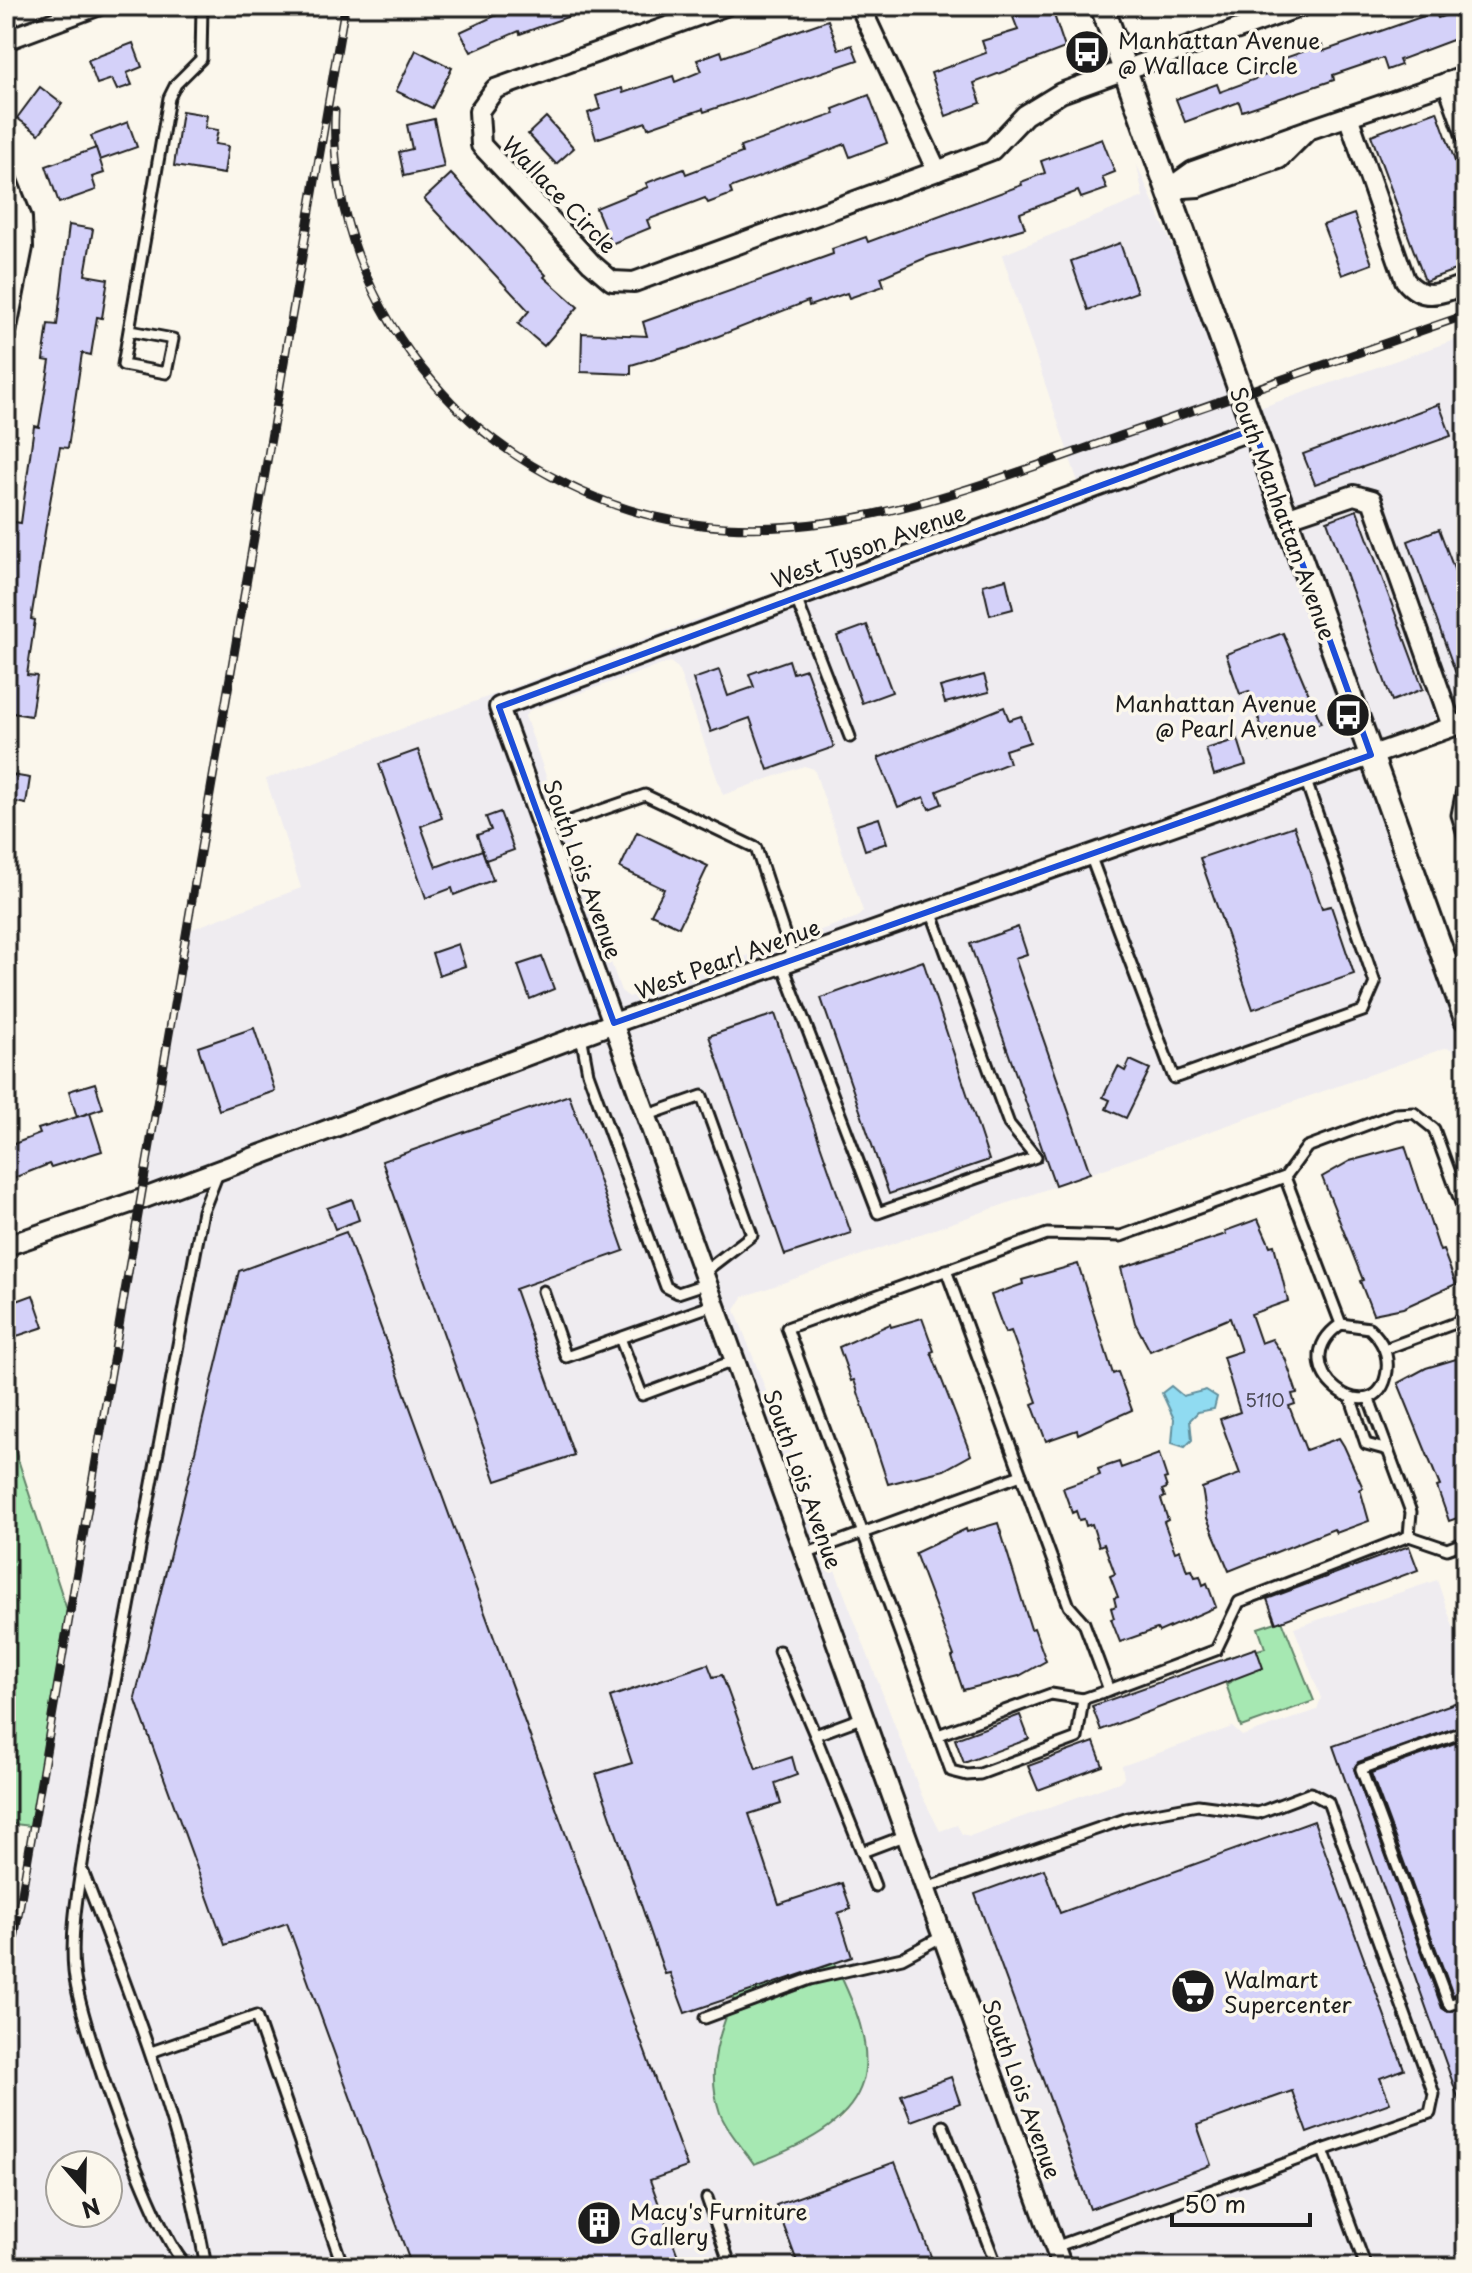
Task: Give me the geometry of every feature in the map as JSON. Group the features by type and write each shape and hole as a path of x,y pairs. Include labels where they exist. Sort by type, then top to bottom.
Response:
{"street":[{"path":"6,40 97,6"},
{"name":"Wallace Circle","path":"725,6 495,89 479,111 481,145 591,263 612,281 634,282 992,150 1025,115 1061,93 1302,6"},
{"path":"860,6 937,171"},
{"name":"South Manhattan Avenue","path":"1102,6 1466,1019"},
{"path":"1168,189 1193,171 1252,159 1279,159 1308,130 1466,76"},
{"path":"1447,82 1466,135"},
{"path":"1348,116 1405,280 1414,292 1433,296 1466,284"},
{"path":"6,178 22,218 23,247 9,300 6,333"},
{"name":"West Tyson Avenue","path":"499,707 1254,429"},
{"path":"1286,518 1354,495 1372,500 1462,726"},
{"name":"South Lois Avenue","path":"499,707 1062,2267"},
{"name":"West Pearl Avenue","path":"6,1246 614,1023 1305,778 1462,726"}],"lane":[{"path":"130,331 173,339 166,373 123,365 169,98 176,84 201,59 202,6"},
{"path":"796,598 850,737"},
{"path":"1466,770 1457,815 1466,844"},
{"path":"1089,855 1174,1078 1363,1011 1375,983 1305,778"},
{"path":"544,830 645,795 756,848 788,962 878,1213 1036,1157 1009,1124 931,911"},
{"path":"581,1035 588,1073 666,1287 678,1293 706,1277 752,1235 702,1096 648,1115"},
{"path":"1083,1699 1077,1738 980,1774 951,1771 787,1328 1047,1234 1121,1236 1285,1177 1307,1147 1395,1114 1414,1113 1434,1129 1466,1217"},
{"path":"188,2267 168,2242 100,2070 74,1975 72,1940 82,1869 203,1211 219,1170"},
{"path":"1285,1177 1341,1324"},
{"path":"946,1270 1069,1606 1084,1623 1109,1690"},
{"path":"543,1291 566,1357 716,1304"},
{"path":"1385,1349 1466,1319"},
{"path":"1341,1324 1369,1328 1385,1349 1386,1376 1379,1391 1369,1399 1351,1399 1330,1384 1320,1359 1328,1332 1341,1324"},
{"path":"620,1338 642,1395 736,1360"},
{"path":"1351,1399 1366,1444 1388,1450"},
{"path":"1369,1399 1411,1512 1409,1536"},
{"path":"805,1554 1021,1475"},
{"path":"938,1735 1051,1694 1083,1699 1216,1650 1239,1602 1409,1536 1447,1549 1466,1542"},
{"path":"779,1651 875,1886"},
{"path":"815,1735 864,1717"},
{"path":"1466,1731 1361,1769 1449,2005 1466,1999"},
{"path":"926,1888 1128,1818 1198,1805 1258,1813 1311,1793 1328,1802 1434,2094 1430,2113 1055,2247"},
{"path":"862,1852 907,1835"},
{"path":"82,1869 151,2052 193,2186 206,2267"},
{"path":"705,2018 810,1979 902,1958 943,1936"},
{"path":"151,2052 256,2016 343,2267"},
{"path":"943,2126 997,2267"},
{"path":"1323,2150 1366,2267"},
{"path":"707,2198 731,2267"}],"highlighted area":[{"path":"1254,429 1371,755 614,1023 499,707"}],"shaded area":[{"path":"1137,165 1205,321 1242,422 1078,482 1002,255 1143,197"},
{"path":"1466,336 1466,528 1455,533 1466,570 1466,708 1457,711 1381,497 1374,490 1351,484 1291,504 1257,409"},
{"path":"1249,442 1358,748 620,1010 512,714","holes":["670,662 678,668 723,795 804,766 814,769 863,911 858,917 629,997 621,991 525,716 530,710"]},
{"path":"1355,505 1365,509 1439,718 1376,741 1299,524"},
{"path":"861,562 487,701 602,1016 139,1189 184,932 301,888 266,779 700,618"},
{"path":"1365,768 1466,1053 1456,1056 1452,1049 1445,1048 743,1297 735,1310 922,1796 940,1831 957,1825 962,1834 970,1836 1119,1782 1124,1777 1122,1766 1232,1727 1242,1736 1317,1710 1321,1698 1294,1628 1437,1580 1466,1664 1466,2267 1072,2267 627,1030"},
{"path":"609,1036 1052,2267 6,2267 6,1972 135,1213","holes":["827,1949 844,1981 863,2031 845,2116 814,2137 754,2164 712,2065 743,1975"]}],"green space":[{"path":"13,1444 67,1610 31,1826 6,1823 6,1445"},
{"path":"1282,1620 1314,1701 1241,1727 1226,1684 1234,1680 1226,1658 1265,1648 1258,1628"},
{"path":"827,1949 860,2025 865,2055 862,2082 851,2105 829,2126 797,2146 754,2164 723,2119 715,2094 715,2059 723,2026 743,1975"}],"water":[{"path":"1171,1386 1183,1396 1206,1390 1217,1397 1214,1409 1198,1412 1190,1420 1192,1440 1185,1447 1172,1443 1174,1419 1162,1393"}],"building":[{"path":"516,6 592,8 520,34 519,31 471,52 460,32"},
{"path":"1051,6 1065,48 974,83 981,103 946,116 931,73 986,53 982,41 1018,30 1013,17"},
{"path":"1466,8 1466,35 1399,60 1401,65 1387,70 1383,58 1333,75 1334,80 1242,111 1239,102 1185,122 1176,99 1217,84 1220,92 1285,68 1282,59 1322,45 1324,51 1435,12 1438,18"},
{"path":"828,20 839,50 852,45 858,60 704,112 703,109 648,128 646,122 596,139 588,113 600,109 596,96 622,88 623,93 673,76 675,82 702,71 697,60 721,51 723,57"},
{"path":"133,43 142,67 127,73 132,85 117,90 112,79 97,84 88,60"},
{"path":"416,50 452,68 432,108 396,91"},
{"path":"40,87 62,104 39,134 17,118"},
{"path":"869,95 887,143 850,157 845,144 730,188 732,194 708,203 705,198 647,220 650,228 611,244 596,208 648,187 646,183 684,169 686,174 742,153 740,147 835,114 833,109"},
{"path":"182,111 207,115 205,128 218,130 215,144 228,146 224,174 174,166"},
{"path":"1437,111 1466,192 1466,266 1425,281 1371,135"},
{"path":"546,117 574,148 556,164 528,134"},
{"path":"434,119 444,167 404,176 399,152 412,149 407,125"},
{"path":"128,122 137,147 100,160 91,136"},
{"path":"1102,139 1115,172 1102,177 1107,189 1081,198 1078,191 1020,213 1025,228 930,256 881,277 884,286 849,298 847,293 809,306 808,301 688,348 631,365 631,374 581,372 582,333 647,336 643,322 833,254 832,249 866,237 868,242 1022,185 1021,182 1045,173 1041,161"},
{"path":"96,148 104,173 92,177 96,190 59,203 46,166"},
{"path":"451,174 546,275 544,277 578,307 544,346 518,324 529,311 424,199"},
{"path":"1354,214 1372,264 1342,275 1323,225"},
{"path":"69,225 93,229 85,275 108,279 102,318 97,317 91,355 82,353 68,448 60,447 48,513 31,619 35,620 27,675 37,676 31,716 6,712 6,570 14,522 21,523 34,426 39,427 50,361 43,360 48,324 57,325"},
{"path":"1120,243 1137,292 1088,310 1071,261"},
{"path":"1439,404 1451,436 1315,484 1303,454"},
{"path":"1357,510 1423,689 1392,701 1327,521"},
{"path":"1439,529 1466,601 1464,696 1408,541"},
{"path":"1006,579 1013,609 990,615 983,585"},
{"path":"867,625 892,692 862,703 837,636"},
{"path":"1283,633 1321,723 1267,742 1249,691 1240,694 1226,654"},
{"path":"789,660 793,673 806,669 834,747 768,770 750,718 711,732 693,679 719,670 728,696 754,687 749,674"},
{"path":"984,675 989,692 945,703 940,687"},
{"path":"1004,707 1009,720 1021,716 1030,742 1005,750 1009,763 937,791 942,804 929,809 924,797 898,807 878,758"},
{"path":"1238,739 1246,765 1214,775 1206,749"},
{"path":"418,750 442,818 421,826 436,867 482,850 493,880 454,895 452,888 426,898 379,764"},
{"path":"6,774 30,778 26,804 6,800"},
{"path":"500,812 514,850 486,860 477,835 491,830 486,817"},
{"path":"879,818 887,843 865,850 857,825"},
{"path":"1294,826 1322,908 1331,906 1354,974 1253,1009 1200,858"},
{"path":"637,832 708,866 679,927 651,914 664,889 620,868"},
{"path":"1018,927 1027,954 1015,958 1090,1173 1055,1185 970,944"},
{"path":"458,944 465,966 439,975 432,953"},
{"path":"542,957 554,989 530,999 518,965"},
{"path":"923,961 989,1160 889,1194 821,998"},
{"path":"775,1014 851,1233 785,1255 709,1036"},
{"path":"254,1028 275,1091 219,1110 198,1047"},
{"path":"1130,1060 1150,1069 1126,1118 1106,1109 1110,1100 1103,1097 1118,1067 1125,1071"},
{"path":"95,1083 103,1108 77,1117 69,1091"},
{"path":"569,1095 624,1251 515,1289 574,1455 496,1481 382,1161"},
{"path":"90,1113 102,1151 51,1167 49,1164 6,1181 6,1147 40,1134 38,1129"},
{"path":"1405,1146 1440,1251 1443,1250 1456,1284 1403,1308 1373,1314 1360,1281 1363,1280 1322,1177 1350,1161"},
{"path":"352,1199 359,1220 335,1229 327,1208"},
{"path":"1258,1219 1270,1246 1274,1245 1288,1301 1251,1314 1261,1343 1272,1339 1285,1358 1297,1393 1292,1394 1295,1404 1289,1406 1306,1450 1339,1438 1344,1446 1363,1488 1360,1489 1369,1521 1336,1533 1334,1529 1229,1571 1207,1518 1202,1488 1240,1474 1220,1419 1240,1412 1223,1357 1241,1351 1230,1318 1150,1351 1135,1323 1121,1268 1226,1234 1225,1231"},
{"path":"346,1232 687,2167 650,2180 682,2267 412,2267 287,1923 225,1945 135,1698 239,1271"},
{"path":"1078,1264 1113,1374 1118,1372 1132,1410 1078,1434 1077,1430 1046,1441 1032,1404 1037,1402 1011,1331 1005,1333 991,1295 1023,1284 1022,1280"},
{"path":"33,1295 44,1327 14,1337 6,1305"},
{"path":"922,1318 934,1351 931,1352 971,1455 944,1470 888,1484 854,1380 851,1381 839,1347 890,1324 891,1327"},
{"path":"1466,1356 1466,1515 1449,1521 1437,1487 1440,1486 1398,1383 1426,1368"},
{"path":"1159,1454 1167,1478 1164,1479 1167,1488 1162,1490 1165,1497 1161,1499 1168,1520 1164,1522 1175,1552 1180,1550 1187,1571 1192,1570 1195,1577 1200,1576 1203,1585 1207,1583 1216,1607 1159,1632 1157,1629 1120,1642 1111,1619 1114,1618 1111,1608 1116,1606 1114,1598 1118,1597 1110,1576 1115,1574 1104,1544 1099,1546 1092,1524 1086,1526 1084,1519 1079,1520 1076,1511 1072,1513 1063,1488 1100,1475 1098,1469 1119,1462 1121,1468"},
{"path":"998,1523 1031,1629 1034,1628 1046,1661 1019,1676 963,1690 954,1656 915,1553 966,1529 967,1532"},
{"path":"1409,1546 1418,1570 1276,1623 1267,1599"},
{"path":"1256,1648 1263,1668 1101,1730 1092,1706"},
{"path":"708,1664 713,1677 722,1675 756,1769 792,1757 797,1775 775,1783 781,1804 749,1814 779,1904 842,1883 851,1909 838,1913 852,1957 685,2013 670,1973 665,1974 596,1774 632,1763 610,1697"},
{"path":"1466,1699 1466,1724 1358,1762 1354,1769 1442,2008 1448,2012 1466,2007 1464,2114 1333,1746"},
{"path":"1020,1715 1029,1739 964,1763 955,1739"},
{"path":"1466,1739 1466,1992 1453,1995 1371,1773"},
{"path":"1094,1742 1103,1766 1038,1790 1028,1766"},
{"name":"Walmart Supercenter","path":"1314,1821 1404,2069 1380,2078 1390,2103 1307,2133 1292,2091 1197,2125 1211,2165 1090,2209 975,1894 1044,1869 1060,1913"},
{"path":"951,2077 960,2103 911,2121 901,2095"},
{"path":"895,2162 935,2267 799,2267 776,2205"}],"railway":[{"path":"6,1986 345,6"},
{"path":"335,111 339,185 359,257 391,323 411,354 448,399 496,441 568,485 638,512 709,526 779,527 849,519 919,503 988,482 1466,315"}],"place":[{"name":"Manhattan Avenue @ Wallace Circle","path":"1087,52"},
{"name":"Manhattan Avenue @ Pearl Avenue","path":"1348,715"},
{"name":"Walmart Supercenter","path":"1193,1991"},
{"name":"Macy's Furniture Gallery","path":"599,2223"}]}
